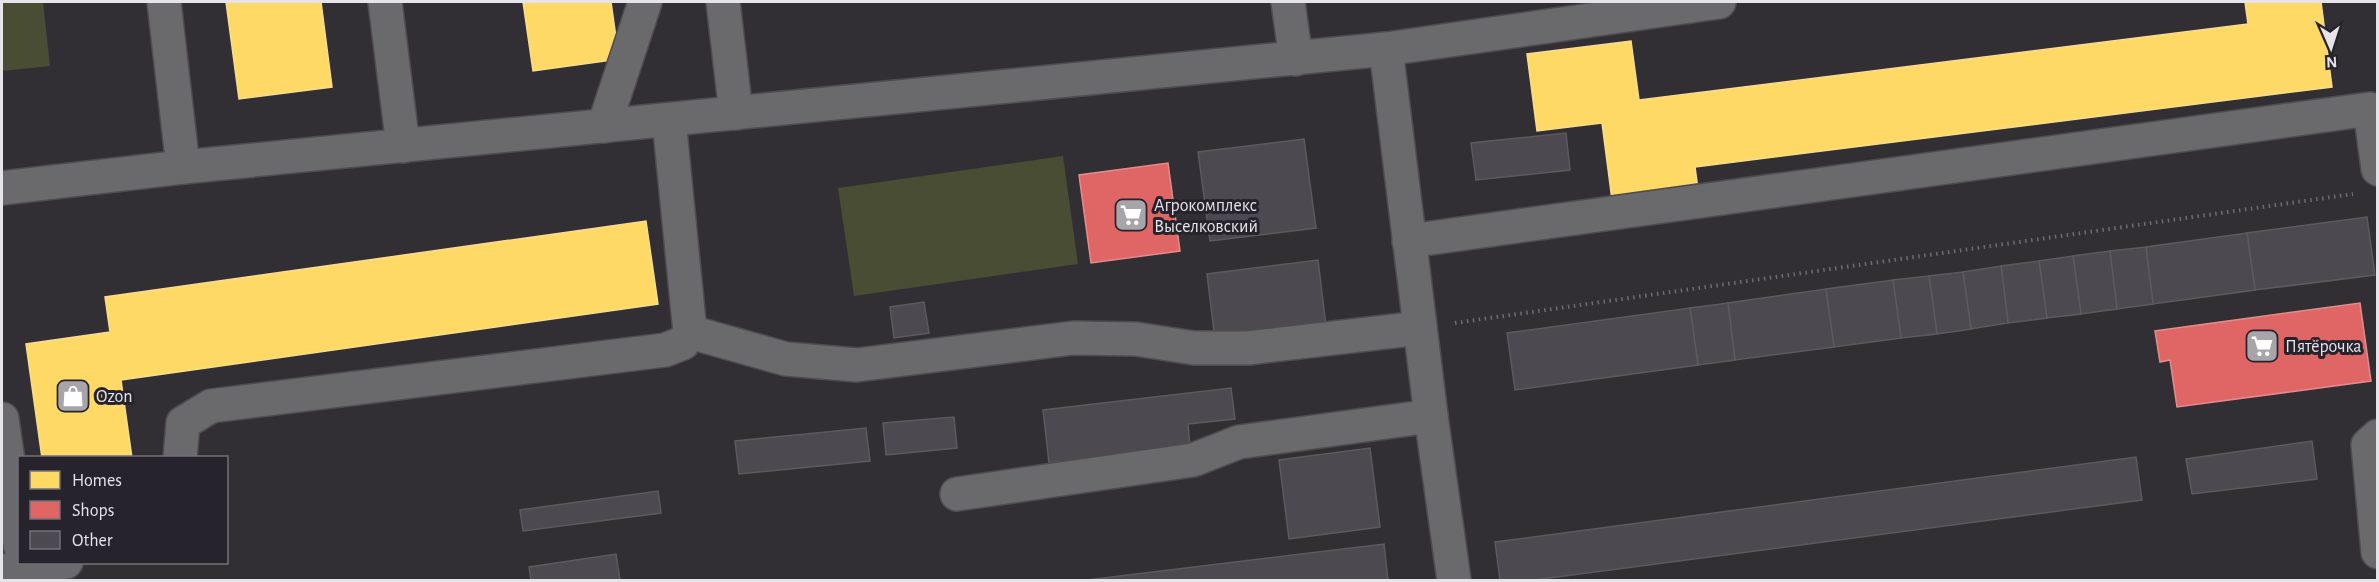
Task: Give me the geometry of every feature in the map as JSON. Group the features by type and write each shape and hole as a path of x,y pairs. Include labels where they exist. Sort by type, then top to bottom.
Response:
{"street":[{"path":"164,2 183,167"},
{"path":"385,2 403,146"},
{"path":"604,126 645,2"},
{"path":"723,2 736,113"},
{"path":"1288,2 1296,59"},
{"path":"2,188 183,167 1296,59 1386,49 1719,2"},
{"path":"1386,49 1431,416 1454,580"},
{"path":"1409,241 2370,109 2378,169"},
{"path":"180,456 183,423 211,406 665,350 683,343 690,332 669,120"},
{"path":"690,332 786,359 857,365 1073,338 1136,339 1194,348 1248,348 1420,328"},
{"path":"957,494 1193,460 1239,442 1431,416"},
{"path":"2,419 16,562"},
{"path":"2378,436 2368,445 2378,552"}],"path":[{"path":"1420,328 2354,194"}],"green space":[{"path":"2,2 43,2 50,66 2,71"},
{"path":"1063,156 1078,264 854,296 838,188"}],"building: Homes":[{"path":"226,2 321,2 332,87 239,99"},
{"path":"523,2 611,2 619,59 533,71"},
{"path":"2245,2 2321,2 2332,87 1695,167 1698,189 1612,200 1602,123 1537,131 1527,54 1631,41 1639,100 2248,24"},
{"path":"646,221 658,304 121,380 132,456 42,456 26,344 110,332 105,297"}],"building: Shops":[{"path":"1168,163 1180,251 1091,263 1079,175"},
{"name":"Пятёрочка","path":"2360,303 2371,381 2177,407 2170,360 2160,362 2155,331"}],"building: Other":[{"path":"1566,133 1570,170 1476,180 1471,143"},
{"path":"1304,139 1316,228 1210,241 1198,152"},
{"path":"2367,217 2375,275 2255,290 2247,233"},
{"path":"2247,233 2255,290 2153,304 2146,247"},
{"path":"2146,247 2153,304 2117,309 2110,251"},
{"path":"2110,251 2117,309 2081,314 2073,256"},
{"path":"2073,256 2081,314 2047,318 2039,261"},
{"path":"1318,260 1326,326 1215,340 1207,274"},
{"path":"2039,261 2047,318 2008,323 2001,266"},
{"path":"2001,266 2008,323 1971,329 1963,272"},
{"path":"1963,272 1971,329 1937,334 1929,276"},
{"path":"1929,276 1937,334 1901,338 1893,280"},
{"path":"1893,280 1901,338 1834,347 1826,289"},
{"path":"1826,289 1834,347 1735,360 1728,303"},
{"path":"924,302 929,333 894,338 890,307"},
{"path":"1728,303 1735,360 1698,365 1690,308"},
{"path":"1690,308 1698,365 1515,390 1507,333"},
{"path":"1231,388 1235,419 1188,424 1190,447 1049,463 1043,410"},
{"path":"954,417 957,448 886,455 883,423"},
{"path":"866,428 870,461 739,474 735,441"},
{"path":"2312,441 2317,479 2192,494 2186,459"},
{"path":"1370,448 1380,527 1289,539 1279,460"},
{"path":"2136,457 2142,500 1534,580 1500,580 1495,542"},
{"path":"658,491 661,513 523,531 520,510"},
{"path":"1384,544 1388,580 1087,580"},
{"path":"616,554 620,580 531,580 529,567"}],"place":[{"name":"Агрокомплекс Выселковский","path":"1131,215"},
{"name":"Пятёрочка","path":"2262,346"},
{"name":"Ozon","path":"73,396"}]}
